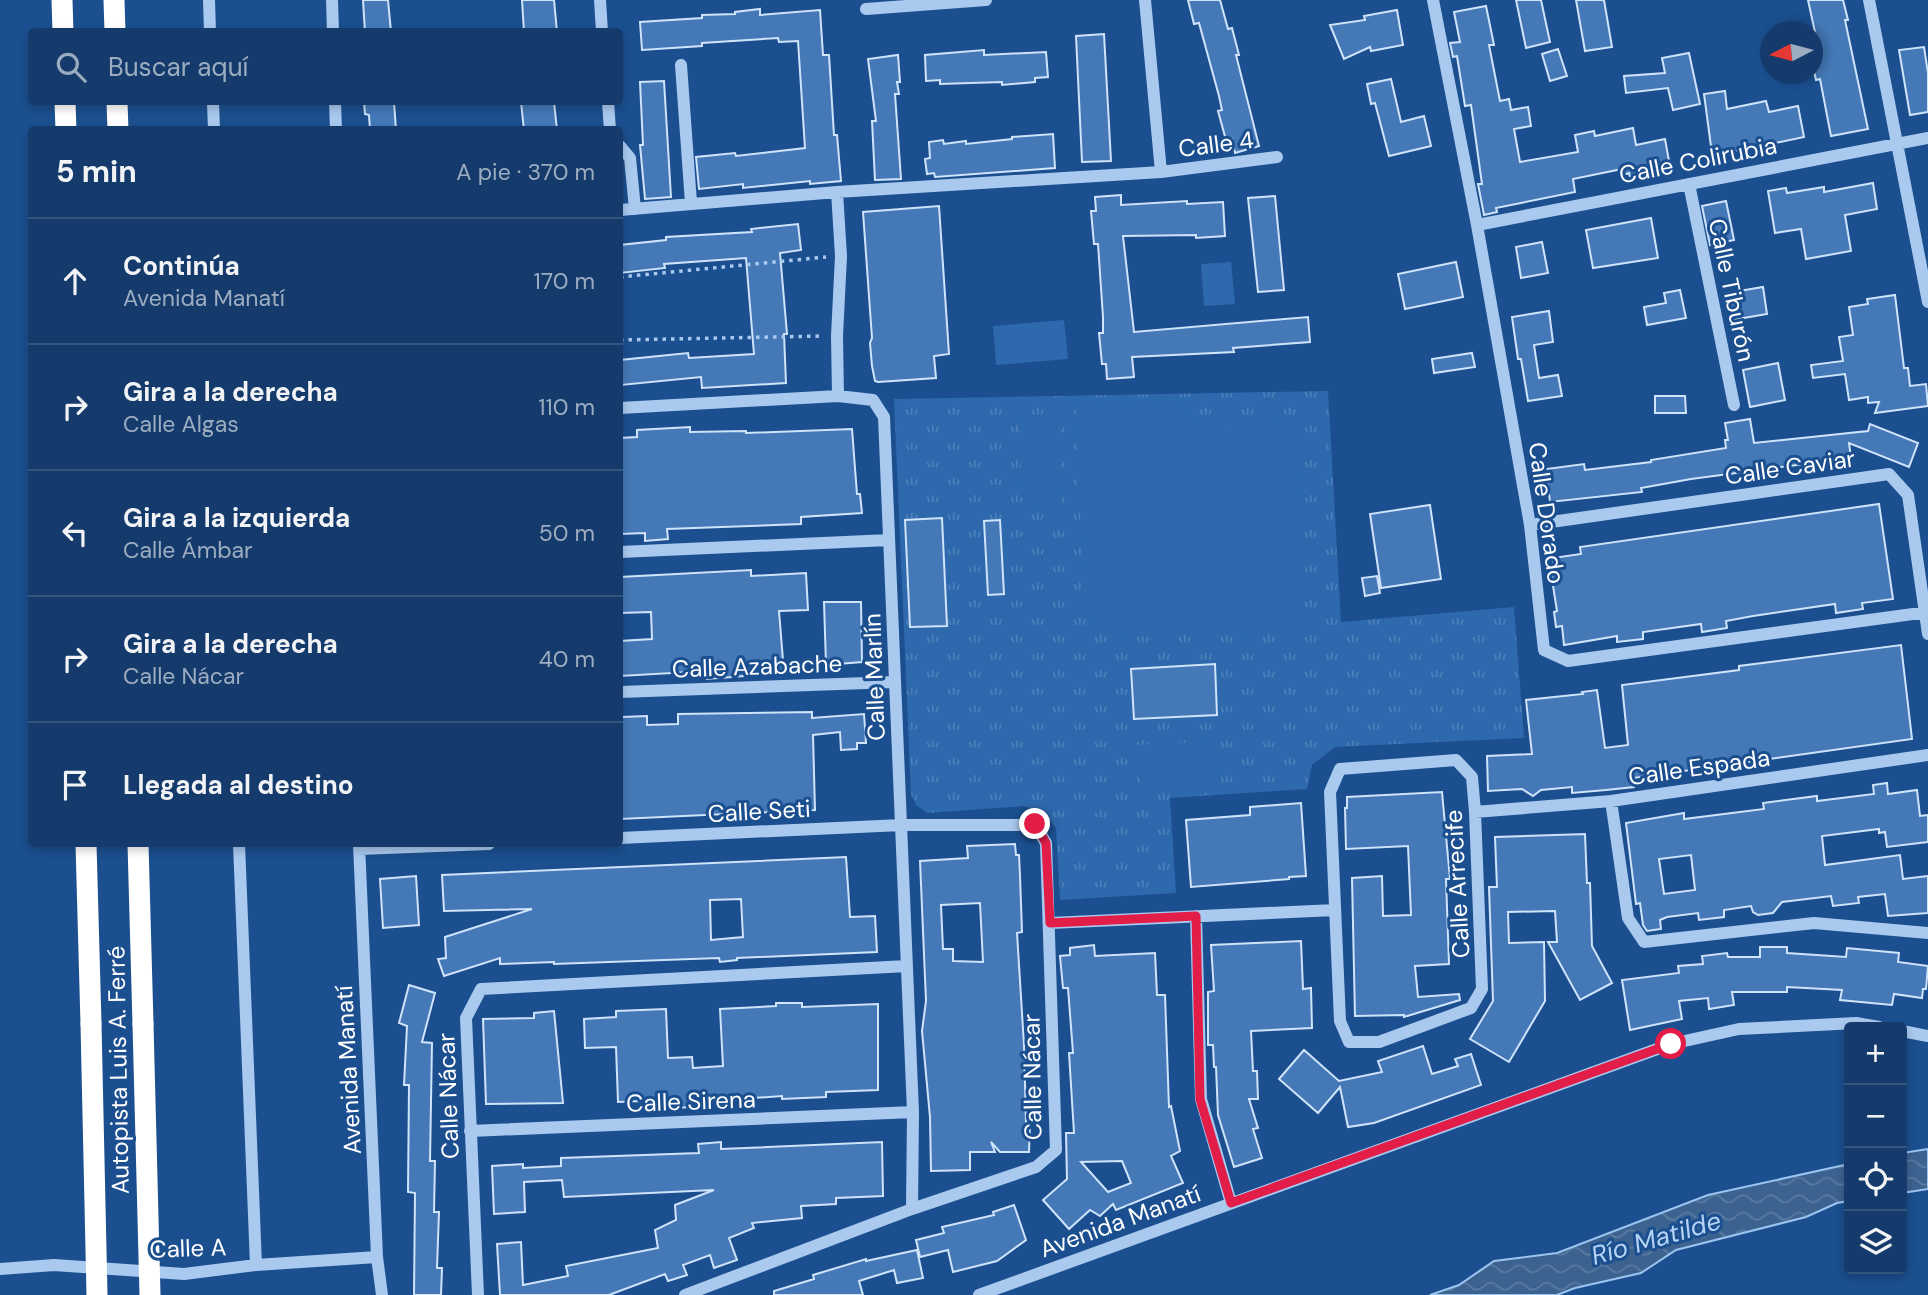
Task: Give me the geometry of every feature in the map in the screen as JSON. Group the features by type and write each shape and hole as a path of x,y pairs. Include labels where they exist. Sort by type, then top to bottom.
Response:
{"highway":[{"path":"62,0 63,28"},
{"path":"114,0 115,28"},
{"path":"65,105 66,126"},
{"path":"117,105 118,126"},
{"name":"Autopista Luis A. Ferré","path":"86,847 97,1295"},
{"name":"Autopista Luis A. Ferré","path":"138,847 150,1295"}],"street":[{"path":"209,0 210,28"},
{"path":"332,0 333,28"},
{"path":"600,0 602,28"},
{"path":"866,9 986,0"},
{"path":"1145,0 1161,172"},
{"name":"Calle Dorado","path":"1433,0 1477,225 1530,524 1544,650 1568,662 1926,612"},
{"path":"1869,0 1928,302"},
{"path":"681,65 691,203"},
{"path":"213,105 214,126"},
{"path":"335,105 336,126"},
{"path":"608,105 610,126"},
{"name":"Calle Colirubia","path":"1477,225 1928,138"},
{"path":"623,150 630,158 635,208"},
{"name":"Calle 4","path":"623,210 837,192 1161,172 1277,158"},
{"name":"Calle Tiburón","path":"1689,184 1734,405"},
{"path":"837,192 841,256 837,336 838,396"},
{"name":"Calle Marlín","path":"623,408 838,396 873,400 884,417 913,1112 912,1209"},
{"name":"Calle Caviar","path":"1530,524 1889,474 1908,495 1928,634"},
{"path":"623,552 889,540"},
{"name":"Calle Azabache","path":"623,692 895,682"},
{"name":"Calle Espada","path":"1475,812 1611,801 1928,755"},
{"name":"Calle Arrecife","path":"1456,760 1472,777 1475,812 1482,989 1471,1008 1379,1042 1349,1042 1340,1021 1335,910 1330,792 1340,769 1456,760"},
{"path":"1611,801 1628,918 1644,942 1814,923 1928,933"},
{"name":"Calle Nácar","path":"685,1295 912,1209 1036,1167 1056,1150 1046,843 1035,824 901,825"},
{"name":"Calle Seti","path":"623,838 901,825"},
{"path":"239,847 256,1265"},
{"name":"Avenida Manatí","path":"359,847 377,1257 382,1295"},
{"path":"1050,923 1335,910"},
{"path":"1196,916 1200,1099 1231,1203"},
{"name":"Calle Nácar","path":"478,1295 466,1018 481,989 907,966"},
{"name":"Avenida Manatí","path":"979,1295 1671,1044 1739,1029 1844,1024"},
{"path":"1907,1032 1928,1036"},
{"name":"Calle Sirena","path":"470,1131 913,1112"},
{"name":"Calle A","path":"0,1269 54,1265 184,1274 256,1265 377,1257"}],"path":[{"path":"623,277 841,256"},
{"path":"623,340 837,336"}],"green space":[{"path":"1231,262 1235,304 1204,306 1201,264"},
{"path":"1064,320 1068,359 996,365 993,326"},
{"path":"1328,391 1341,622 1514,607 1524,738 1335,747 1312,765 1307,789 1170,798 1176,893 1060,900 1056,828 1044,813 1024,806 928,813 916,805 911,794 894,399"},
{"path":"1180,402 1206,426 1281,423 1298,439 1306,630 1128,637 1084,614 1076,406"},
{"path":"1059,414 1062,503 1023,505 1019,416"},
{"path":"1219,741 1221,785 1141,790 1138,745"}],"water":[{"path":"1928,1149 1928,1189 1907,1192 1907,1152"},
{"name":"Río Matilde","path":"1844,1165 1844,1202 1806,1217 1676,1250 1641,1273 1575,1288 1557,1295 1430,1295 1459,1285 1494,1261 1557,1253 1708,1195"}],"building":[{"path":"363,0 388,0 391,28 365,28"},
{"path":"522,0 554,0 557,28 524,28"},
{"path":"1188,0 1220,0 1228,29 1232,28 1239,55 1236,55 1259,146 1235,153 1232,139 1226,140 1218,111 1222,110 1219,96 1199,23 1194,24"},
{"path":"1516,0 1541,0 1550,42 1526,48"},
{"path":"1576,0 1604,0 1612,47 1585,51"},
{"path":"1808,0 1843,0 1868,129 1831,136 1821,84 1823,21 1813,21"},
{"path":"1486,6 1494,45 1489,45 1500,101 1509,99 1511,110 1528,107 1531,126 1514,129 1520,162 1578,152 1575,135 1594,131 1595,136 1633,128 1636,145 1665,139 1671,172 1630,177 1629,173 1623,175 1622,169 1573,179 1575,192 1496,208 1497,212 1484,215 1478,184 1482,184 1471,105 1465,106 1457,56 1453,57 1450,43 1460,42 1454,12"},
{"path":"760,9 760,15 820,10 823,55 829,55 834,135 837,135 841,181 810,184 810,181 743,188 743,184 699,189 696,157 735,153 736,156 805,148 798,41 779,42 778,38 642,50 640,22 702,18 702,15 735,14"},
{"path":"1397,10 1403,45 1371,51 1370,47 1344,59 1330,25 1365,20 1364,16"},
{"path":"1104,34 1111,161 1082,162 1076,36"},
{"path":"1924,47 1928,73 1928,112 1910,115 1899,50"},
{"path":"1558,49 1567,76 1550,81 1542,54"},
{"path":"984,50 984,55 1046,52 1048,77 1035,78 1035,82 1002,85 1002,82 940,84 940,80 926,81 925,55"},
{"path":"1689,53 1700,104 1673,110 1668,88 1626,93 1624,76 1665,73 1662,58"},
{"path":"898,55 900,82 897,82 899,94 895,94 901,179 875,180 872,121 876,121 868,59"},
{"path":"1391,79 1401,122 1424,116 1431,146 1389,156 1367,84"},
{"path":"664,81 671,197 645,199 640,145 643,145 640,82"},
{"path":"1725,91 1727,109 1766,101 1769,112 1798,106 1804,137 1712,154 1704,94"},
{"path":"364,105 394,105 396,126 370,126 369,115 365,114"},
{"path":"521,105 554,105 557,126 524,126"},
{"path":"1053,134 1055,168 935,177 934,173 927,174 925,159 930,158 929,142 943,140 944,144 966,141 966,144"},
{"path":"1873,183 1877,209 1845,215 1851,251 1806,259 1801,229 1775,233 1768,191 1786,188 1787,193 1824,187 1824,192"},
{"path":"1121,195 1121,205 1223,202 1225,236 1123,236 1134,332 1308,317 1310,342 1233,348 1234,352 1132,357 1134,377 1107,379 1106,364 1102,364 1099,333 1103,333 1103,317 1098,244 1094,244 1091,211 1096,211 1095,197"},
{"path":"1275,196 1284,290 1258,292 1248,198"},
{"path":"1726,201 1734,240 1710,245 1702,206"},
{"path":"939,206 949,354 934,356 936,378 875,381 870,343 872,338 863,212"},
{"path":"1651,218 1658,258 1593,268 1586,230"},
{"path":"798,224 801,250 780,253 787,334 784,334 786,383 702,388 701,377 623,385 623,360 688,353 689,358 754,354 746,258 664,264 665,268 623,273 623,245 666,240 666,237 752,232 751,229"},
{"path":"1542,242 1548,273 1521,278 1516,247"},
{"path":"1456,262 1463,297 1405,309 1398,274"},
{"path":"1763,287 1767,314 1732,320 1727,293"},
{"path":"1680,290 1686,318 1647,325 1644,307 1666,303 1664,293"},
{"path":"1895,295 1904,368 1908,368 1910,386 1926,384 1928,406 1875,413 1879,402 1868,403 1868,397 1849,400 1845,374 1813,378 1811,365 1843,361 1839,337 1853,335 1849,307 1868,304 1867,299"},
{"path":"1549,311 1553,342 1534,345 1539,378 1558,375 1562,396 1528,401 1512,317"},
{"path":"1472,353 1475,367 1434,373 1432,359"},
{"path":"1778,363 1785,400 1750,407 1743,370"},
{"path":"1655,396 1685,396 1686,413 1655,413"},
{"path":"1750,419 1754,443 1868,431 1870,424 1918,443 1909,467 1849,443 1851,458 1691,479 1641,488 1642,492 1550,502 1546,469 1584,464 1585,470 1651,462 1726,448 1725,440 1728,440 1725,423"},
{"path":"690,427 690,432 746,433 852,429 857,494 860,494 862,513 801,517 801,524 667,529 668,539 645,541 645,533 623,534 623,438 637,437 637,430"},
{"path":"1879,504 1893,599 1862,603 1863,609 1836,613 1835,604 1753,616 1726,621 1727,628 1702,632 1701,624 1643,632 1643,639 1617,642 1617,636 1564,645 1562,626 1556,627 1554,612 1557,611 1551,573 1555,572 1553,558 1581,554 1580,547"},
{"path":"1430,505 1441,579 1381,588 1370,514"},
{"path":"942,518 947,626 910,627 905,520"},
{"path":"1000,520 1004,594 988,595 984,521"},
{"path":"751,570 751,576 806,573 808,610 779,611 784,673 707,679 707,671 623,676 623,641 652,639 651,612 623,613 623,577"},
{"path":"1377,576 1380,593 1365,596 1362,578"},
{"path":"824,602 861,602 862,662 826,665"},
{"path":"1901,645 1912,739 1633,778 1634,787 1572,793 1572,787 1541,790 1533,796 1522,789 1488,791 1487,756 1532,754 1526,700 1597,690 1605,748 1628,745 1622,685 1739,670 1739,666"},
{"path":"1215,664 1217,715 1134,719 1131,669"},
{"path":"812,712 812,718 864,714 866,743 857,743 857,749 841,750 840,732 813,735 815,810 623,819 623,717 647,716 647,725 678,724 678,714"},
{"path":"1887,783 1888,794 1917,790 1920,816 1928,815 1928,842 1887,847 1885,832 1879,833 1879,829 1822,836 1825,865 1900,855 1903,879 1928,876 1928,913 1888,916 1885,894 1858,897 1859,903 1833,906 1831,896 1782,902 1773,913 1758,915 1753,912 1751,906 1724,910 1724,917 1699,920 1698,913 1667,917 1660,920 1661,929 1647,931 1643,925 1640,903 1636,904 1626,823 1684,813 1684,819 1764,809 1763,803 1817,796 1817,801 1874,794 1873,785","holes":["1691,855 1695,890 1664,894 1659,859"]},
{"path":"1442,792 1450,879 1446,879 1449,964 1415,966 1418,997 1459,994 1460,1000 1404,1017 1355,1016 1352,878 1382,876 1383,916 1411,915 1408,846 1346,849 1347,797"},
{"path":"1301,803 1306,876 1191,887 1186,820 1250,815 1250,807"},
{"path":"1585,834 1592,946 1612,983 1580,1000 1548,942 1557,942 1555,911 1508,912 1509,943 1544,942 1545,1001 1509,1062 1470,1039 1493,1001 1489,887 1497,887 1495,837"},
{"path":"1015,844 1016,855 1019,855 1022,932 1017,933 1026,1122 1030,1123 1029,1152 1000,1152 991,1142 995,1152 970,1152 970,1170 931,1171 930,1117 922,1031 926,1001 920,861 968,858 967,846","holes":["980,903 983,962 953,961 953,949 943,949 941,905"]},
{"path":"846,857 850,917 875,916 877,952 737,958 720,962 719,958 500,964 500,958 444,976 438,959 446,958 445,937 532,909 444,911 442,875","holes":["741,899 743,937 711,940 710,900"]},
{"path":"416,876 419,925 383,928 380,879"},
{"path":"1301,941 1303,989 1311,988 1312,1028 1251,1031 1253,1071 1257,1071 1258,1099 1249,1099 1258,1128 1253,1129 1262,1158 1234,1167 1218,1115 1213,1045 1208,1045 1208,992 1214,991 1211,945"},
{"path":"1094,945 1095,956 1155,953 1157,995 1165,995 1169,1107 1171,1106 1180,1151 1171,1156 1183,1183 1116,1210 1113,1204 1100,1216 1090,1210 1069,1229 1043,1200 1067,1179 1066,1133 1074,1133 1069,1053 1073,1053 1068,988 1063,988 1060,956 1070,955 1070,948","holes":["1122,1161 1131,1183 1108,1192 1081,1162"]},
{"path":"1760,947 1787,947 1787,953 1846,957 1847,948 1899,953 1898,962 1928,966 1926,989 1923,989 1922,998 1894,994 1892,1005 1840,1000 1842,990 1787,987 1787,992 1732,992 1734,1005 1709,1009 1708,998 1679,1001 1682,1019 1630,1030 1622,980 1679,973 1678,966 1703,964 1702,956 1727,953 1728,957 1760,957"},
{"path":"409,985 435,993 422,1042 432,1043 430,1161 435,1161 434,1212 439,1212 437,1268 442,1268 441,1295 414,1295 415,1193 408,1192 409,1085 404,1085 407,1026 399,1023"},
{"path":"776,1003 802,1003 802,1007 878,1004 878,1090 826,1092 826,1097 782,1099 782,1096 695,1102 695,1107 671,1108 671,1100 618,1102 616,1047 585,1048 584,1019 616,1017 616,1011 666,1009 668,1058 692,1057 693,1068 723,1066 720,1009 776,1006"},
{"path":"554,1011 563,1103 486,1104 483,1019 534,1018 534,1013"},
{"path":"1423,1046 1432,1074 1458,1066 1455,1059 1471,1054 1481,1085 1374,1123 1348,1127 1340,1087 1318,1113 1279,1079 1304,1050 1339,1081 1382,1072 1378,1061"},
{"path":"721,1142 721,1149 882,1142 883,1196 836,1198 836,1204 801,1206 802,1218 752,1223 754,1228 729,1238 737,1260 714,1268 710,1255 683,1265 687,1275 668,1281 665,1274 609,1295 500,1295 497,1244 521,1242 523,1285 568,1276 566,1266 658,1248 655,1230 676,1220 675,1205 714,1190 564,1197 562,1180 524,1182 525,1212 494,1214 492,1166 561,1166 561,1158 699,1153 698,1144"},
{"path":"1014,1205 1026,1240 997,1261 953,1272 948,1250 920,1257 916,1240 944,1233 942,1227 994,1215 993,1212"},
{"path":"917,1250 923,1278 897,1283 894,1270 859,1281 863,1295 774,1295 774,1291 814,1279 813,1275 866,1259"}],"route":[{"path":"1035,824 1046,843 1050,923 1196,916 1200,1099 1231,1203 1671,1044"}]}
